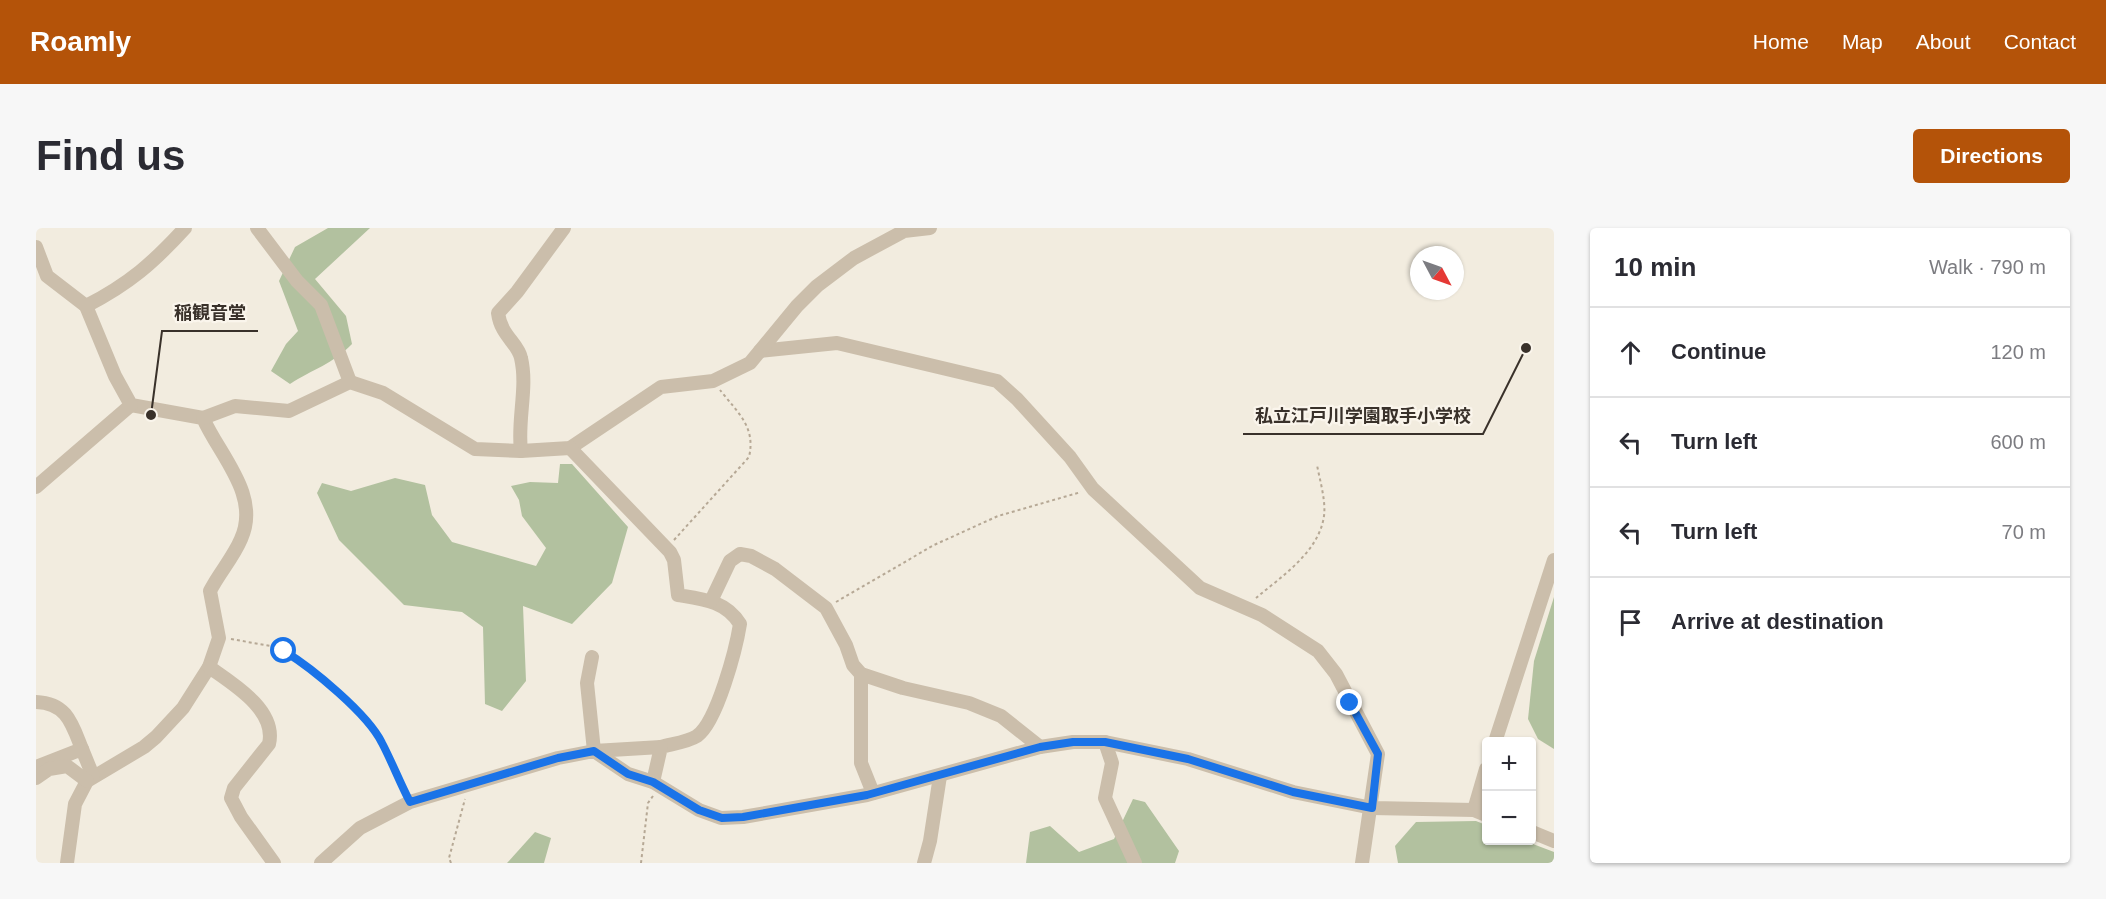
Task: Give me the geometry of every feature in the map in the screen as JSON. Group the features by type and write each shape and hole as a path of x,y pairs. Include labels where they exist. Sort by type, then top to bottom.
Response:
{"street":[{"path":"86,306 119,289 160,257 185,228"},
{"path":"257,228 297,281 321,305 350,382"},
{"path":"521,451 520,406 524,386 521,356 500,327 498,313 517,292 564,228"},
{"path":"131,405 203,418 235,406 289,411 350,382 383,393 475,449 521,451 570,448 661,387 713,381 750,363 810,292 854,258 904,231 930,228"},
{"path":"36,247 47,276 86,306 115,376 131,405"},
{"path":"760,351 837,343 997,381 1017,399 1070,457 1092,489 1200,588 1262,615 1318,651 1336,674 1378,754 1372,808 1362,863"},
{"path":"36,487 131,405"},
{"path":"67,863 75,804 90,779 144,747 183,708 209,668 219,638 210,591 243,536 246,518 234,471 203,418"},
{"path":"321,863 360,828 410,802 558,758 594,751 661,747 696,736 710,722 737,641 740,624 732,611 711,601 678,595 674,560 666,548 570,448"},
{"path":"711,601 730,561 740,554 751,556 775,569 826,608 846,645 853,665 861,674 903,688 969,704 1001,716 1040,747"},
{"path":"1496,737 1554,560"},
{"path":"592,657 587,682 594,751"},
{"path":"209,668 245,693 268,723 271,736 269,744 234,788 231,798 241,817 274,863"},
{"path":"861,674 861,763 873,793"},
{"path":"36,702 51,702 70,717 90,779"},
{"path":"594,751 628,774 656,784 699,810 722,818 743,817 873,793 1040,747 1105,742 1188,759 1293,792 1372,808 1480,812 1483,791"},
{"path":"1105,742 1112,763 1105,798 1135,863"},
{"path":"656,784 661,747"},
{"path":"36,767 82,749"},
{"path":"36,778 49,769 67,766 90,779"},
{"path":"924,863 940,776"},
{"path":"1536,834 1554,841"}],"path":[{"path":"666,548 694,522 749,457 753,441 747,424 713,381"},
{"path":"1245,608 1293,567 1320,533 1324,515 1317,465"},
{"path":"826,608 934,545 987,521 1092,489"},
{"path":"219,638 276,647 306,666 364,717 374,730 410,802"},
{"path":"641,863 648,803 656,784"},
{"path":"450,863 468,785"}],"green space":[{"path":"328,228 370,228 315,279 346,316 352,344 330,361 290,384 271,371 286,344 298,331 279,281 295,247"},
{"path":"560,464 572,464 628,527 612,583 572,624 523,606 526,681 502,711 485,704 483,627 462,612 404,605 339,540 317,493 322,483 351,491 395,478 425,485 432,515 452,542 536,566 546,548 522,516 519,500 511,486 530,482 558,483"},
{"path":"1554,597 1554,749 1538,739 1528,719 1534,661"},
{"path":"1133,799 1145,802 1179,851 1175,863 1026,863 1030,832 1050,826 1079,852 1114,839"},
{"path":"1476,821 1482,823 1482,845 1536,845 1554,852 1554,863 1398,863 1395,846 1416,822"},
{"path":"535,832 551,838 544,863 507,863"}],"place":[{"name":"私立江戸川学園取手小学校","path":"1526,348"},
{"name":"稲観音堂","path":"151,415"}],"route":[{"path":"284,651 306,666 364,717 382,742 393,770 410,802 558,758 594,751 628,774 653,782 699,810 722,818 743,817 867,795 1040,747 1073,742 1105,742 1188,759 1293,792 1372,808 1378,754 1350,703"}]}
